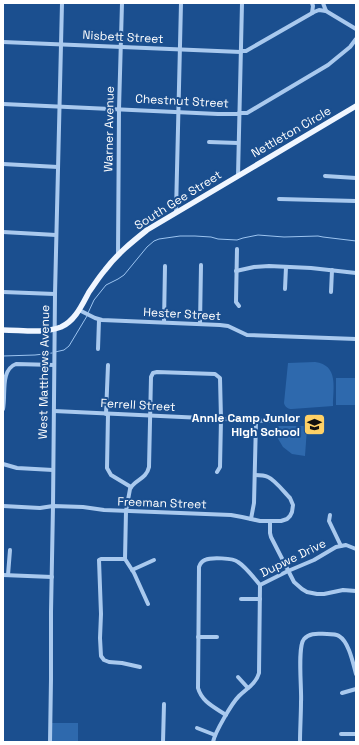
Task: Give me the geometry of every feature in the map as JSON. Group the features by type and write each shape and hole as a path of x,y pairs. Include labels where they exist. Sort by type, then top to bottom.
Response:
{"main road":[{"name":"Nettleton Circle","path":"238,176 356,106"},
{"name":"South Gee Street","path":"3,330 36,331 62,327 81,311 94,284 105,269 128,245 147,230 238,176"}],"street":[{"name":"West Matthews Avenue","path":"50,742 54,348 62,3"},
{"name":"Warner Avenue","path":"118,255 119,109 122,3"},
{"path":"176,212 181,3"},
{"path":"238,176 242,3"},
{"path":"312,3 312,13"},
{"path":"324,3 326,11"},
{"path":"241,52 250,49 319,10 326,11 356,29"},
{"path":"239,113 247,113 328,66 350,47 356,39"},
{"name":"Nisbett Street","path":"3,42 241,52"},
{"name":"Chestnut Street","path":"3,104 179,112 239,113"},
{"path":"209,142 238,143"},
{"path":"3,164 58,167"},
{"path":"325,176 356,178"},
{"path":"279,199 356,201"},
{"path":"3,232 56,235"},
{"path":"237,249 236,302 239,306"},
{"path":"200,324 201,265"},
{"path":"164,322 165,266"},
{"path":"236,271 266,266 356,273"},
{"path":"285,289 286,267"},
{"path":"331,292 332,270"},
{"path":"3,292 55,294"},
{"name":"Hester Street","path":"81,311 99,320 228,326 247,335 356,339"},
{"path":"98,349 99,320"},
{"path":"3,409 5,376 7,370 11,366 16,364 54,365"},
{"path":"108,365 107,468 111,475 130,487"},
{"path":"148,604 132,570 125,560 126,511 130,487 144,477 149,467 151,377 153,373 216,374 220,378 220,467 217,472"},
{"name":"Ferrell Street","path":"54,411 269,421"},
{"path":"252,519 254,503 256,421"},
{"path":"3,464 17,468 53,470"},
{"name":"Freeman Street","path":"3,506 40,508 53,506 83,507 104,510 231,515 260,521 284,520 290,516 293,509 290,498 269,477 264,475 255,475"},
{"path":"330,515 329,521 341,546"},
{"path":"270,521 271,536 288,571 298,586 313,594 324,594 343,590 356,591"},
{"name":"Dupwe Drive","path":"198,638 199,569 201,563 205,560 209,558 235,560 240,563 260,585 314,560 336,547 348,546 356,549"},
{"path":"8,575 10,550"},
{"path":"125,560 101,559 99,561 101,656 104,660 109,662 122,662 140,667"},
{"path":"132,570 154,560"},
{"path":"3,575 52,577"},
{"path":"213,742 215,735 226,715 238,697 256,681 259,673 260,585"},
{"path":"241,599 260,599"},
{"path":"300,742 300,672 302,641 311,634 335,634 341,637 347,644 356,674"},
{"path":"216,638 198,638 197,683 199,693 204,700 226,715"},
{"path":"238,677 248,688"},
{"path":"342,694 356,689"},
{"path":"162,742 164,704"},
{"path":"197,728 215,735"},
{"path":"341,734 356,734"}],"shaded area":[{"path":"315,362 323,364 331,372 334,385 333,406 292,409 287,408 284,403 288,363"},
{"path":"336,378 356,378 356,405 336,405"},
{"path":"276,426 304,426 307,428 305,456 292,454 283,447 277,437"},
{"path":"52,723 78,723 78,742 52,742"}],"waterway":[{"path":"88,313 94,300 106,285 124,275 147,247 159,239 180,236 195,236 237,240 258,235 284,237 318,236 356,241"},
{"path":"55,352 64,350 69,346 87,316"},
{"path":"3,356 52,353"}],"place":[{"name":"Annie Camp Junior High School","path":"315,425"}]}
